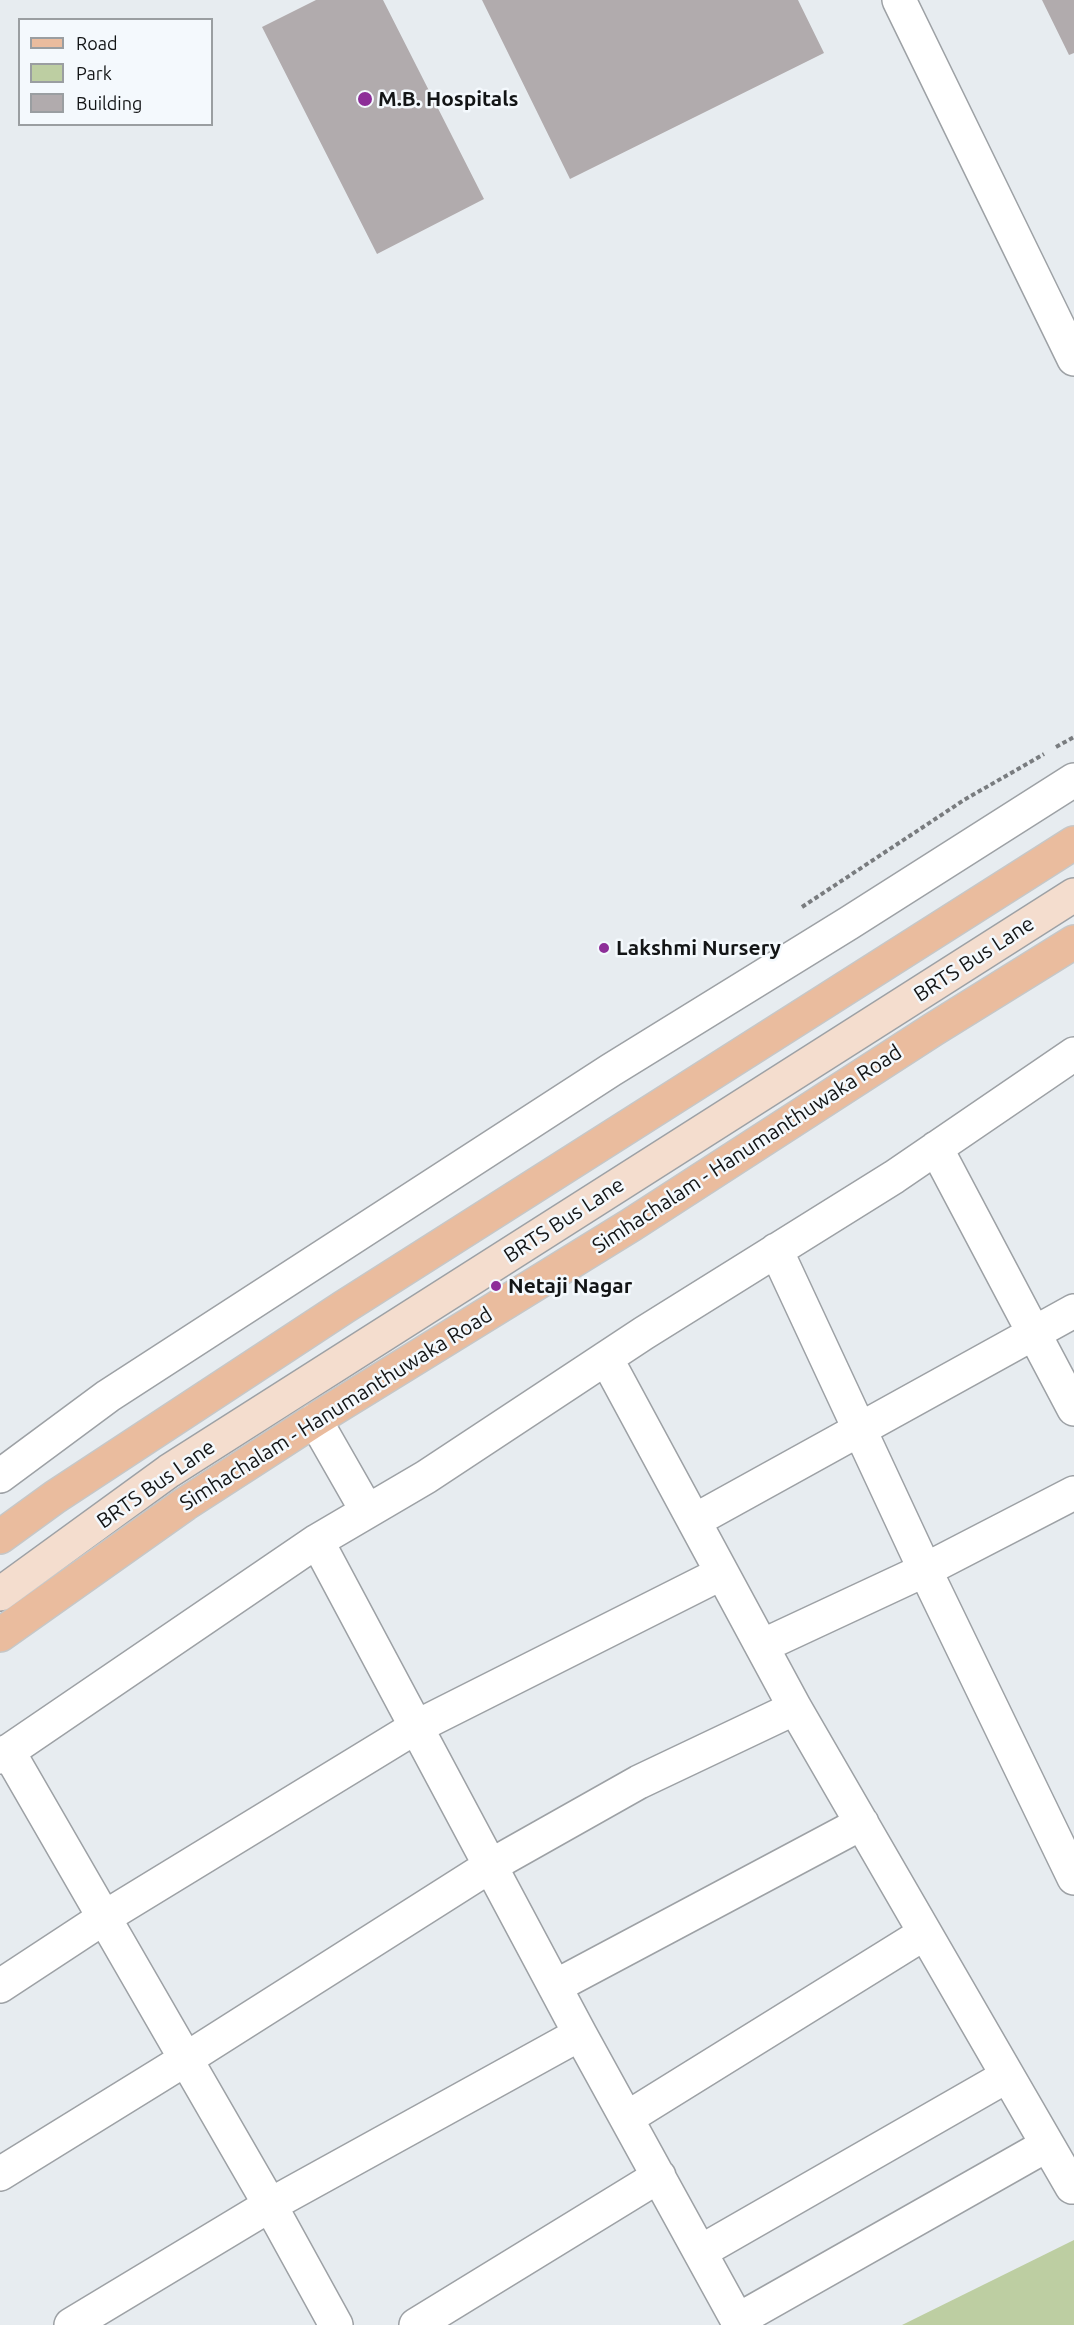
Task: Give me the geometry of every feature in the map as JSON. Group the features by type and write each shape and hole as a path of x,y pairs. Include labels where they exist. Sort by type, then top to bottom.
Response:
{"main road":[{"path":"0,1537 55,1497 344,1307 1074,843"},
{"name":"Simhachalam - Hanumanthuwaka Road","path":"0,1635 185,1504 315,1420 631,1225 934,1029 1074,942"}],"street":[{"path":"899,0 1074,359"},
{"path":"0,1476 108,1396 611,1070 1074,780"},
{"name":"BRTS Bus Lane","path":"0,1594 169,1472 1074,895"},
{"path":"336,2325 105,1917 4,1754 317,1540 426,1477 606,1358 894,1177 1074,1054"},
{"path":"936,1148 1074,1408"},
{"path":"776,1250 925,1570 1074,1878"},
{"path":"694,1521 1074,1311"},
{"path":"606,1358 795,1708 1072,2187"},
{"path":"315,1420 367,1511"},
{"path":"762,1646 925,1570 1074,1493"},
{"path":"317,1540 580,2034 739,2323 1047,2145"},
{"path":"0,1986 105,1917 416,1727 722,1573"},
{"path":"0,2174 490,1866 639,1782 795,1708"},
{"path":"556,1986 862,1823"},
{"path":"627,2118 925,1933"},
{"path":"71,2325 270,2205 580,2034"},
{"path":"700,2252 1007,2076"},
{"path":"416,2325 658,2176"}],"green space":[{"path":"1074,2240 1074,2325 902,2325"}],"building":[{"path":"316,0 383,0 484,199 377,254 262,27"},
{"path":"482,0 798,0 824,53 570,179"},
{"path":"1042,0 1074,0 1074,53 1069,55"}],"place":[{"name":"M.B. Hospitals","path":"365,99"},
{"name":"Lakshmi Nursery","path":"604,948"},
{"name":"Netaji Nagar","path":"496,1286"}]}
